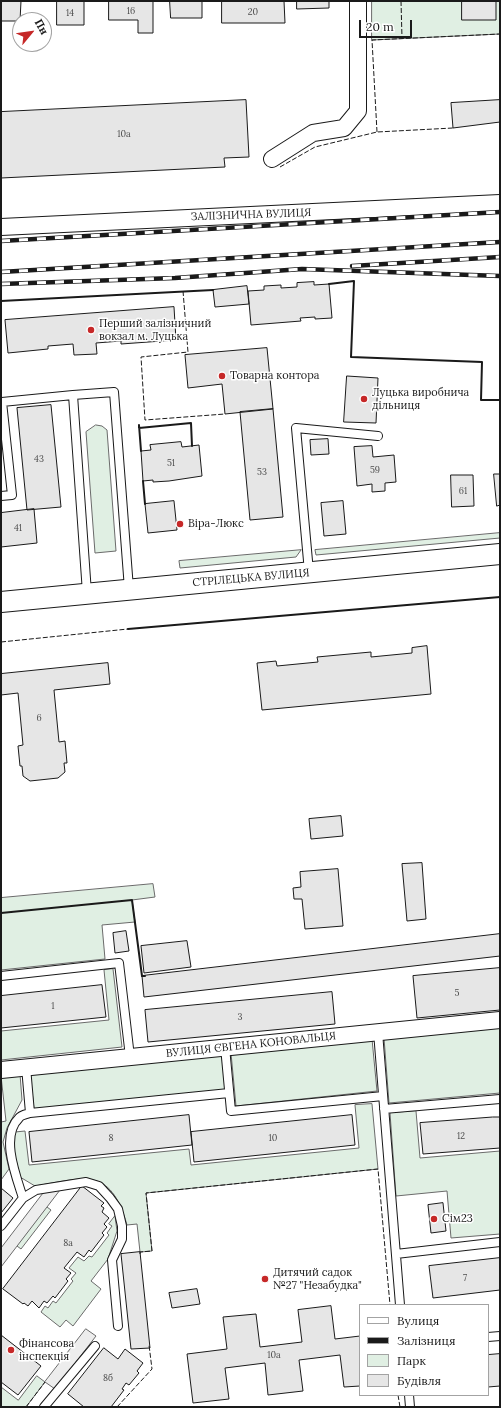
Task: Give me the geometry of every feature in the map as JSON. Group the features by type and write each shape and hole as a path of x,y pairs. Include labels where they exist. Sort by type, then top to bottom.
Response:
{"street":[{"path":"272,159 312,133 344,128 358,111 358,1"},
{"name":"ЗАЛІЗНИЧНА ВУЛИЦЯ","path":"1,227 500,203"},
{"name":"СТРІЛЕЦЬКА ВУЛИЦЯ","path":"1,602 500,554"},
{"name":"ВУЛИЦЯ ЄВГЕНА КОНОВАЛЬЦЯ","path":"1,1070 500,1020"}],"lane":[{"path":"1,496 12,495 3,428 2,402 114,392 129,589"},
{"path":"73,395 88,593"},
{"path":"310,572 296,428 378,436"},
{"path":"1,976 119,964 130,1057"},
{"path":"378,1032 400,1304"},
{"path":"225,1047 232,1111 383,1096"},
{"path":"26,1067 30,1113"},
{"path":"22,1198 11,1160 8,1142 11,1130 19,1118 30,1113 230,1092"},
{"path":"384,1108 500,1099"},
{"path":"1,1226 22,1198 36,1190 86,1182 99,1186 118,1209 122,1226 122,1239 112,1260 118,1326"},
{"path":"396,1254 500,1242"},
{"path":"489,1337 500,1336"},
{"path":"44,1407 95,1346"},
{"path":"409,1396 410,1407"}],"green space":[{"path":"372,1 500,1 500,34 372,40"},
{"path":"96,425 102,426 107,430 116,551 95,553 86,432"},
{"path":"500,533 500,538 316,555 315,550"},
{"path":"301,550 296,557 180,568 179,561"},
{"path":"153,884 155,897 132,900 135,922 102,925 105,959 1,970 1,898"},
{"path":"113,969 122,1047 1,1060 1,1031 109,1020 104,970"},
{"path":"500,1026 500,1093 389,1103 384,1038"},
{"path":"372,1039 377,1091 236,1106 231,1053"},
{"path":"223,1054 226,1090 34,1109 30,1073"},
{"path":"20,1074 22,1100 7,1128 3,1142 9,1169 1,1180 1,1122 6,1121 1,1076"},
{"path":"372,1104 378,1169 146,1193 152,1251 140,1252 137,1224 127,1225 120,1206 112,1192 103,1184 93,1180 81,1179 35,1186 20,1177 12,1143 15,1132 25,1131 29,1165 189,1149 191,1165 359,1148 355,1105"},
{"path":"416,1111 420,1158 500,1151 500,1234 451,1238 447,1191 396,1196 390,1113"},
{"path":"47,1207 51,1210 21,1249 17,1246"},
{"path":"115,1216 117,1231 108,1259 91,1281 101,1289 73,1326 66,1320 60,1327 41,1312 45,1306 48,1308 53,1301 56,1303 73,1281 71,1279 76,1273 69,1268 78,1257 84,1261 89,1256 92,1257 109,1235 107,1233 112,1226 109,1224"},
{"path":"37,1376 45,1382 26,1407 1,1407 1,1387 18,1400"}],"shaded area":[{"path":"60,1190 1,1267 1,1248 43,1193"},
{"path":"86,1329 96,1336 55,1389 45,1382"}],"building":[{"path":"1,1 21,1 20,12 12,12 12,21 1,21"},
{"path":"57,1 84,1 84,25 57,25"},
{"path":"109,1 153,1 153,33 138,33 138,20 109,20"},
{"path":"170,1 202,1 202,18 171,18"},
{"path":"222,1 284,1 285,23 222,23"},
{"path":"297,1 329,1 329,8 297,9"},
{"path":"462,1 496,1 496,20 462,20"},
{"path":"246,100 249,157 224,158 225,167 1,178 1,112"},
{"path":"500,100 500,122 453,128 451,103"},
{"path":"314,282 314,285 329,284 332,318 300,318 301,321 251,325 248,291 264,290 264,286 281,285 281,288 297,287 297,283"},
{"path":"247,286 249,304 215,307 213,290"},
{"name":"Перший залізничний вокзал м. Луцька","path":"174,307 176,340 121,344 121,341 96,343 97,354 74,355 73,344 48,346 48,349 8,353 5,320"},
{"path":"267,348 273,409 225,414 222,384 188,388 185,355"},
{"path":"347,376 378,378 376,423 344,422"},
{"path":"51,405 61,507 27,510 17,408"},
{"path":"273,409 283,517 250,520 240,412"},
{"path":"328,439 329,454 311,455 310,440"},
{"path":"181,442 182,447 199,445 202,476 169,481 143,481 141,451 151,450 150,445"},
{"path":"372,446 373,457 394,455 396,482 385,483 385,491 372,492 372,484 357,486 354,447"},
{"path":"494,474 500,474 500,505 497,506"},
{"path":"451,475 473,475 474,506 452,507"},
{"path":"174,501 177,530 148,533 145,504"},
{"path":"343,501 346,534 324,536 321,503"},
{"path":"34,509 37,543 1,547 1,513"},
{"path":"427,646 431,694 262,710 257,663 276,661 277,666 318,662 317,657 371,652 371,657 412,653 412,648"},
{"path":"108,663 110,684 54,690 59,742 65,741 67,763 64,763 65,772 58,778 30,781 23,776 22,766 20,766 18,746 23,745 18,693 1,695 1,674"},
{"path":"341,816 343,836 311,839 309,819"},
{"path":"422,863 426,919 407,921 402,864"},
{"path":"338,869 343,926 305,929 302,899 294,899 293,888 301,887 300,872"},
{"path":"126,931 129,951 115,953 113,933"},
{"path":"500,934 500,956 144,997 142,976"},
{"path":"187,941 191,967 144,973 141,946"},
{"path":"500,968 500,1010 417,1018 413,976"},
{"path":"102,985 106,1017 1,1028 1,996"},
{"path":"332,992 335,1024 148,1042 145,1010"},
{"path":"189,1115 192,1145 32,1162 29,1132"},
{"path":"352,1115 355,1145 194,1162 191,1132"},
{"path":"500,1117 500,1148 423,1154 420,1123"},
{"path":"82,1186 104,1203 101,1206 104,1208 102,1212 109,1218 104,1224 107,1227 102,1233 104,1235 91,1252 89,1250 84,1257 77,1252 64,1268 71,1273 66,1279 68,1281 55,1298 53,1296 47,1303 44,1301 39,1308 32,1301 28,1306 24,1303 23,1304 3,1289"},
{"path":"1,1188 13,1198 1,1213"},
{"path":"443,1203 446,1231 431,1233 428,1205"},
{"path":"140,1252 150,1348 131,1349 121,1254"},
{"path":"500,1258 500,1290 433,1298 429,1266"},
{"path":"197,1289 200,1304 172,1308 169,1293"},
{"path":"331,1306 335,1339 359,1336 359,1386 344,1387 340,1355 299,1360 303,1391 268,1395 265,1363 225,1368 229,1399 193,1403 187,1354 227,1349 223,1317 256,1314 260,1347 302,1342 298,1310"},
{"name":"Фінансова інспекція","path":"1,1335 41,1366 18,1395 1,1382"},
{"path":"104,1348 118,1359 125,1349 143,1363 137,1371 139,1373 129,1385 126,1383 122,1389 124,1390 111,1407 84,1407 68,1394"},
{"path":"500,1354 500,1386 489,1387 489,1355"}],"railway":[{"path":"1,241 500,212"},
{"path":"1,272 500,242"},
{"path":"352,266 500,257"},
{"path":"1,284 175,278 302,269 500,276"}],"fence":[{"path":"401,1 402,38"},
{"path":"377,132 372,40 500,34"},
{"path":"280,167 315,147 377,132 453,128"},
{"path":"183,291 188,352 141,357 145,420 225,414"},
{"path":"1,642 128,629"},
{"path":"140,1254 140,1252 152,1251 146,1193 378,1169 390,1304"},
{"path":"117,1407 152,1369 149,1345"},
{"path":"26,1407 45,1382"},
{"path":"398,1396 400,1407"}],"wall":[{"path":"329,284 354,281 351,357 482,362 481,400 500,400"},
{"path":"1,301 213,290"},
{"path":"141,451 139,425 139,428 191,423 192,446"},
{"path":"143,481 145,504"},
{"path":"128,629 500,597"},
{"path":"1,913 132,900 142,976 145,976"}],"place":[{"name":"Перший залізничний вокзал м. Луцька","path":"91,330"},
{"name":"Товарна контора","path":"222,376"},
{"name":"Луцька виробнича дільниця","path":"364,399"},
{"name":"Віра-Люкс","path":"180,524"},
{"name":"Сім23","path":"434,1219"},
{"name":"Дитячий садок №27 \"Незабудка\"","path":"265,1279"},
{"name":"Фінансова інспекція","path":"11,1350"}]}
